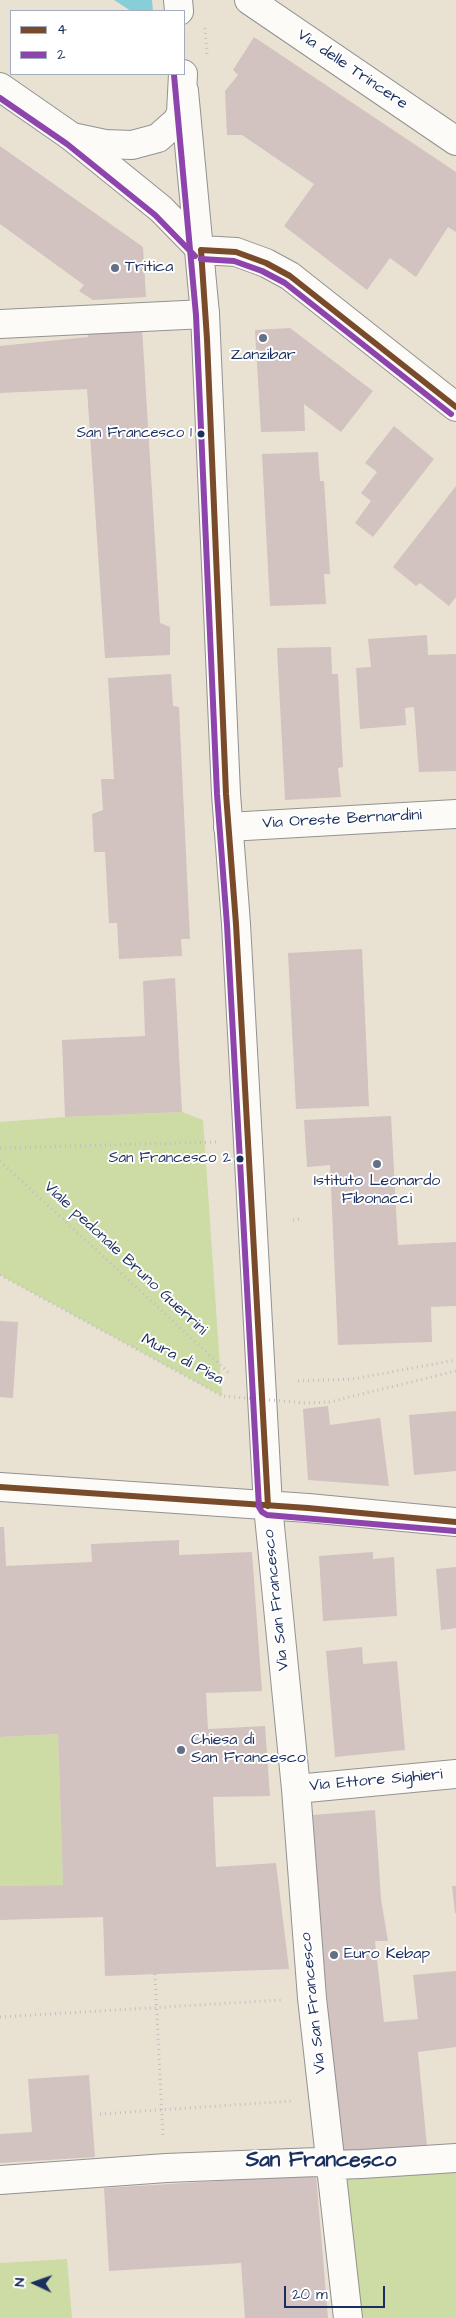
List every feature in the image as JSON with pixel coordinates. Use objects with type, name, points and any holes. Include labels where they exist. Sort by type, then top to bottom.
[{"type":"street","name":"Via delle Trincere","points":[[248,0],[456,141]]},
{"type":"street","points":[[72,138],[120,145],[152,141],[164,134],[177,121],[181,113],[184,81]]},
{"type":"street","name":"Via San Francesco","points":[[184,81],[201,250],[205,314],[228,826],[236,924],[268,1506],[296,1789],[312,1998],[348,2318]]},
{"type":"street","points":[[0,87],[72,138],[161,209],[201,250],[236,252],[266,263],[290,276],[456,407]]},
{"type":"street","points":[[0,324],[205,314]]},
{"type":"street","name":"Via Oreste Bernardini","points":[[228,826],[456,814]]},
{"type":"street","points":[[0,1487],[268,1506],[456,1522]]},
{"type":"street","name":"Via Ettore Sighieri","points":[[296,1789],[456,1774]]},
{"type":"street","points":[[0,2180],[166,2168],[317,2162],[332,2165],[456,2158]]},
{"type":"path","points":[[0,1148],[217,1142]]},
{"type":"path","name":"Viale pedonale Bruno Guerrini","points":[[0,1161],[233,1376]]},
{"type":"path","points":[[293,1220],[302,1219]]},
{"type":"path","name":"Mura di Pisa","points":[[0,1275],[222,1396],[306,1403],[329,1402],[456,1371]]},
{"type":"path","points":[[298,1382],[353,1379],[456,1360]]},
{"type":"path","points":[[155,1974],[162,2110]]},
{"type":"path","points":[[0,2017],[157,2009],[312,1998]]},
{"type":"path","points":[[100,2114],[324,2098]]},
{"type":"green space","points":[[182,1112],[203,1120],[222,1396],[0,1275],[0,1122]]},
{"type":"green space","points":[[58,1734],[63,1885],[0,1886],[0,1737]]},
{"type":"green space","points":[[456,2158],[456,2318],[348,2318],[334,2184],[362,2164]]},
{"type":"green space","points":[[67,2259],[72,2318],[0,2318],[0,2263]]},
{"type":"water","points":[[114,0],[152,0],[153,10],[129,10]]},
{"type":"building","points":[[254,37],[456,172],[456,232],[448,227],[416,277],[390,258],[367,290],[284,226],[314,184],[242,135],[227,135],[225,91],[238,75],[233,70]]},
{"type":"building","points":[[0,146],[143,247],[146,297],[93,300],[79,291],[84,285],[0,224]]},
{"type":"building","points":[[142,327],[160,623],[170,627],[170,655],[105,658],[87,389],[0,393],[0,346],[88,337],[87,330]]},
{"type":"building","points":[[290,328],[373,391],[341,432],[304,404],[305,431],[261,432],[255,330]]},
{"type":"building","points":[[394,426],[434,459],[373,537],[355,523],[371,501],[361,493],[377,472],[365,463]]},
{"type":"building","points":[[318,452],[320,481],[324,481],[330,574],[324,574],[326,604],[270,606],[262,454]]},
{"type":"building","points":[[456,486],[456,597],[449,606],[420,583],[416,586],[393,567]]},
{"type":"building","points":[[427,635],[428,655],[456,654],[456,771],[419,772],[414,707],[405,708],[406,725],[360,729],[356,668],[371,667],[368,639]]},
{"type":"building","points":[[331,647],[332,674],[338,674],[343,767],[338,768],[341,797],[285,800],[277,648]]},
{"type":"building","points":[[171,674],[173,706],[179,707],[190,939],[181,939],[182,956],[119,959],[117,923],[109,923],[105,852],[94,852],[92,814],[103,810],[101,779],[114,779],[108,678]]},
{"type":"building","points":[[362,949],[369,1106],[296,1109],[288,953]]},
{"type":"building","points":[[175,978],[182,1112],[65,1117],[62,1040],[145,1036],[143,981]]},
{"type":"building","points":[[391,1116],[398,1245],[456,1242],[456,1306],[431,1307],[432,1342],[338,1345],[330,1165],[307,1167],[304,1120]]},
{"type":"building","points":[[0,1321],[18,1322],[13,1398],[0,1397]]},
{"type":"building","points":[[328,1406],[330,1425],[380,1418],[389,1486],[308,1480],[303,1409]]},
{"type":"building","points":[[456,1411],[456,1471],[414,1475],[409,1415]]},
{"type":"building","name":"Chiesa di San Francesco","points":[[0,1527],[4,1527],[6,1566],[92,1562],[91,1544],[179,1540],[179,1555],[252,1552],[262,1691],[206,1693],[208,1729],[265,1726],[270,1796],[213,1797],[216,1867],[276,1863],[289,1969],[105,1976],[103,1917],[0,1920],[0,1886],[63,1885],[58,1734],[0,1737]]},
{"type":"building","points":[[373,1552],[373,1559],[394,1557],[397,1616],[323,1621],[319,1556]]},
{"type":"building","points":[[456,1567],[456,1628],[441,1630],[436,1569]]},
{"type":"building","points":[[362,1647],[363,1664],[397,1661],[405,1750],[335,1757],[326,1651]]},
{"type":"building","points":[[375,1810],[381,1899],[388,1941],[375,1941],[384,2022],[418,2019],[413,1975],[456,1971],[456,2047],[418,2052],[427,2147],[342,2156],[318,1902],[313,1815]]},
{"type":"building","points":[[452,1886],[456,1886],[456,1913],[455,1913]]},
{"type":"building","points":[[89,2075],[95,2157],[0,2163],[0,2134],[32,2132],[28,2079]]},
{"type":"building","points":[[316,2175],[328,2318],[245,2318],[241,2263],[109,2271],[104,2188]]},
{"type":"transit line","name":"2","points":[[174,75],[196,315],[217,794],[227,925],[259,1507],[267,1515],[455,1531]]},
{"type":"transit line","name":"2","points":[[0,98],[67,144],[155,215],[195,256]]},
{"type":"transit line","name":"4","points":[[268,1506],[236,924],[226,794],[207,339],[201,250],[236,252],[266,263],[290,276],[456,407]]},
{"type":"transit line","name":"2","points":[[201,259],[234,261],[262,271],[285,283],[451,414]]},
{"type":"transit line","name":"4","points":[[0,1487],[308,1508],[456,1522]]},
{"type":"place","name":"Tritica","points":[[115,268]]},
{"type":"place","name":"Zanzibar","points":[[263,338]]},
{"type":"place","name":"San Francesco 1","points":[[201,434]]},
{"type":"place","name":"San Francesco 2","points":[[240,1159]]},
{"type":"place","name":"Istituto Leonardo Fibonacci","points":[[377,1164]]},
{"type":"place","name":"Chiesa di San Francesco","points":[[181,1750]]},
{"type":"place","name":"Euro Kebap","points":[[334,1955]]},
{"type":"district","name":"San Francesco","points":[[321,2162]]}]
